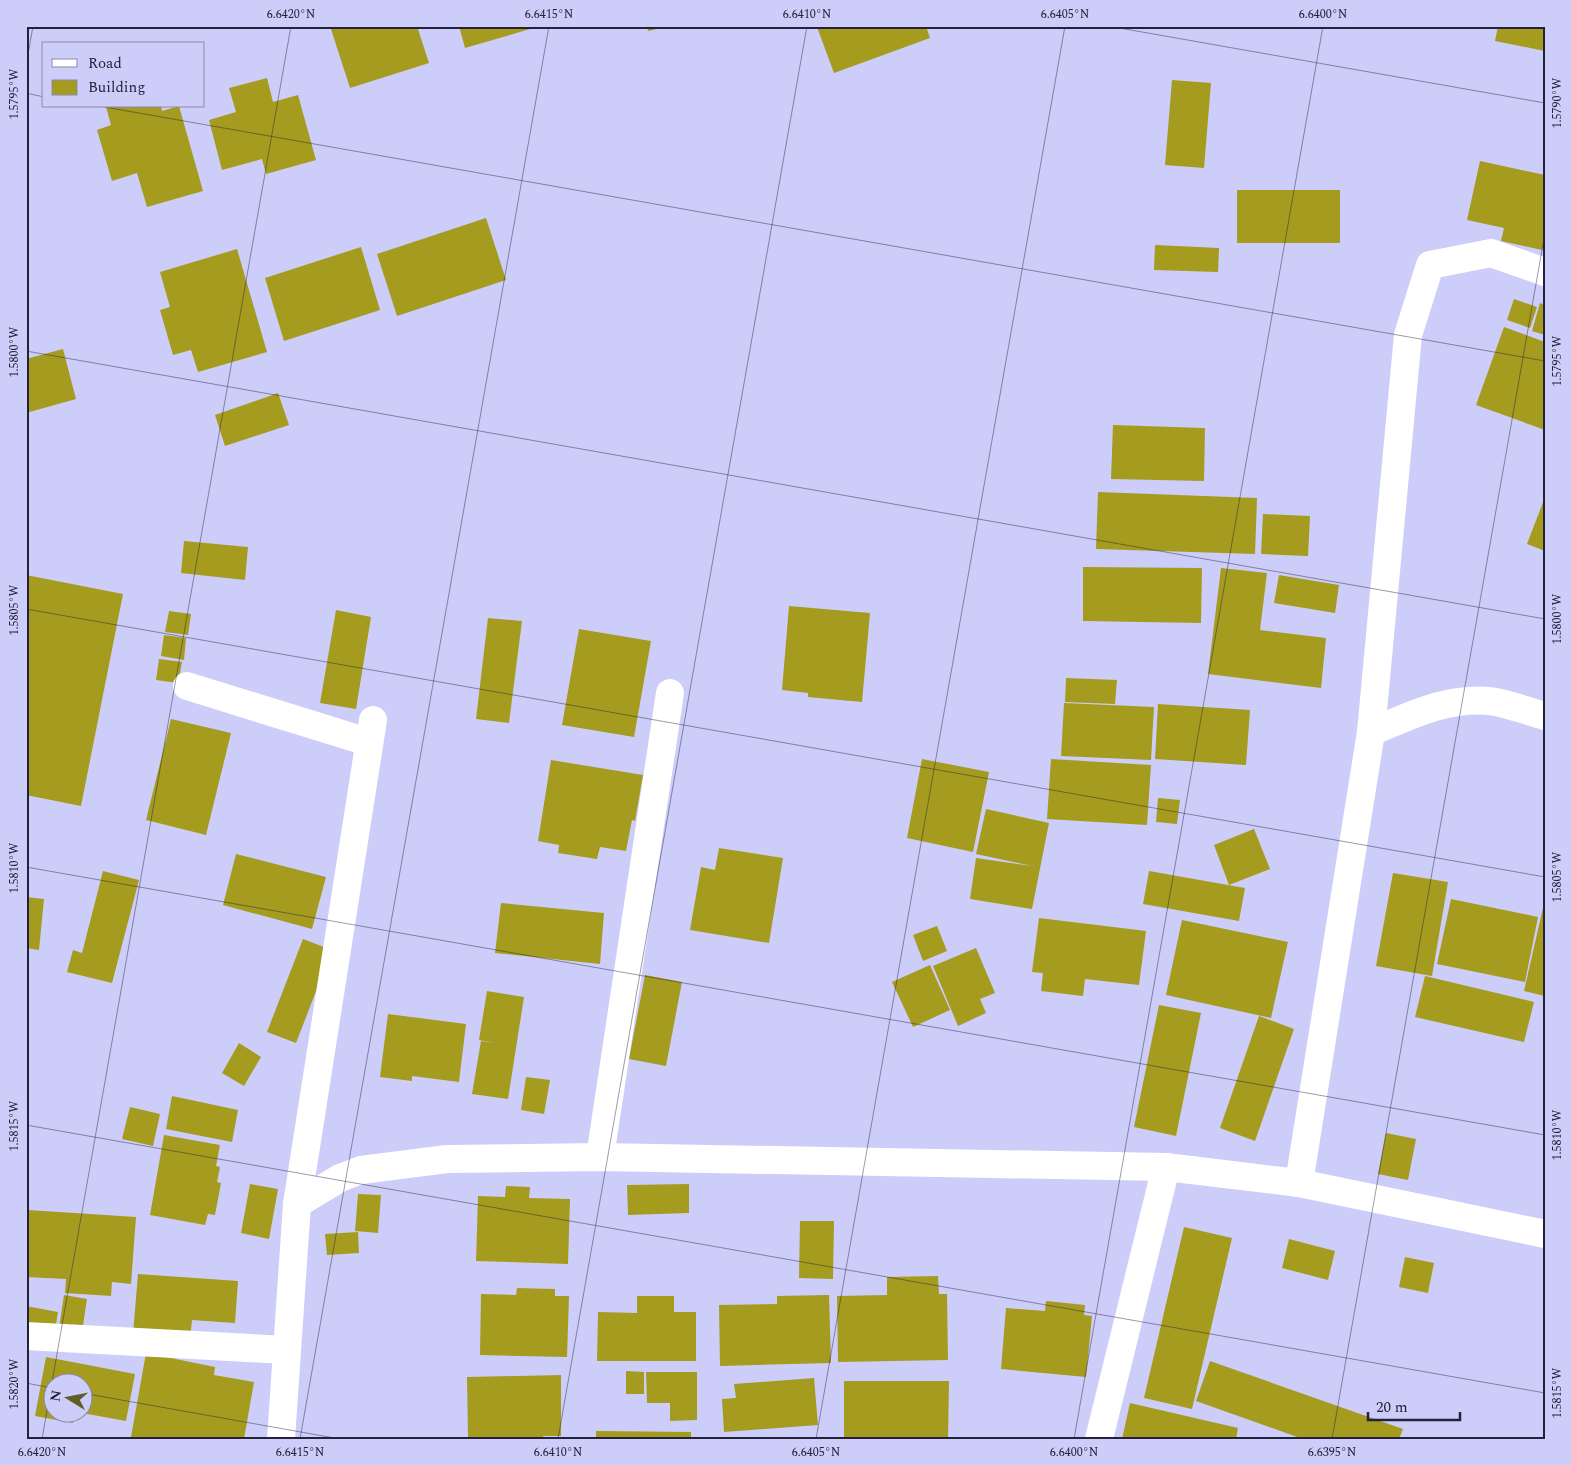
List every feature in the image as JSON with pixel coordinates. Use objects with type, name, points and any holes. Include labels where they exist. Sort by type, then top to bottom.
[{"type":"street","points":[[1299,1183],[1371,732],[1408,335],[1430,265],[1491,253],[1545,272]]},
{"type":"street","points":[[187,686],[370,731],[297,1204],[281,1439]]},
{"type":"street","points":[[600,1157],[670,693]]},
{"type":"street","points":[[1371,732],[1429,708],[1453,702],[1490,701],[1545,716]]},
{"type":"street","points":[[297,1204],[340,1178],[362,1170],[447,1159],[600,1157],[1166,1167],[1299,1183],[1545,1234]]},
{"type":"street","points":[[1099,1439],[1166,1167]]},
{"type":"street","points":[[26,1336],[286,1350]]},
{"type":"building","points":[[330,26],[417,26],[429,63],[350,88]]},
{"type":"building","points":[[459,26],[537,26],[537,27],[465,48]]},
{"type":"building","points":[[647,26],[666,26],[666,27],[648,31]]},
{"type":"building","points":[[926,26],[930,38],[834,73],[817,27]]},
{"type":"building","points":[[1498,26],[1545,26],[1545,51],[1495,41]]},
{"type":"building","points":[[267,78],[273,102],[298,95],[316,160],[266,174],[262,159],[222,170],[209,120],[236,112],[229,88]]},
{"type":"building","points":[[1172,80],[1211,83],[1204,168],[1165,165]]},
{"type":"building","points":[[106,108],[161,108],[162,111],[180,108],[203,191],[147,207],[137,173],[112,181],[97,130],[111,125]]},
{"type":"building","points":[[1480,161],[1545,175],[1545,239],[1542,250],[1501,241],[1504,228],[1467,220]]},
{"type":"building","points":[[1237,190],[1340,190],[1340,243],[1237,243]]},
{"type":"building","points":[[486,218],[506,280],[397,316],[377,254]]},
{"type":"building","points":[[1155,245],[1219,248],[1218,272],[1154,270]]},
{"type":"building","points":[[361,247],[380,310],[284,341],[265,278]]},
{"type":"building","points":[[237,249],[267,352],[198,372],[191,350],[173,355],[160,310],[170,307],[160,272]]},
{"type":"building","points":[[1514,299],[1537,307],[1530,328],[1507,320]]},
{"type":"building","points":[[1540,303],[1545,305],[1545,335],[1532,331]]},
{"type":"building","points":[[1504,327],[1545,342],[1545,430],[1476,405]]},
{"type":"building","points":[[63,349],[76,399],[26,413],[26,359]]},
{"type":"building","points":[[278,393],[289,425],[225,446],[215,415]]},
{"type":"building","points":[[1113,425],[1205,428],[1204,481],[1111,479]]},
{"type":"building","points":[[1098,492],[1257,498],[1255,554],[1096,549]]},
{"type":"building","points":[[1545,497],[1545,551],[1527,544]]},
{"type":"building","points":[[1263,514],[1310,516],[1308,556],[1261,554]]},
{"type":"building","points":[[184,541],[248,547],[245,580],[181,573]]},
{"type":"building","points":[[1083,567],[1202,568],[1201,623],[1083,621]]},
{"type":"building","points":[[1221,568],[1267,573],[1260,630],[1326,638],[1321,688],[1208,674]]},
{"type":"building","points":[[26,575],[123,594],[81,806],[26,795]]},
{"type":"building","points":[[1279,575],[1339,585],[1335,613],[1274,603]]},
{"type":"building","points":[[789,606],[870,613],[862,702],[808,697],[808,693],[782,690]]},
{"type":"building","points":[[336,610],[371,617],[356,709],[320,703]]},
{"type":"building","points":[[169,611],[191,614],[188,635],[165,632]]},
{"type":"building","points":[[488,618],[522,621],[509,723],[476,719]]},
{"type":"building","points":[[579,629],[651,641],[634,737],[562,725]]},
{"type":"building","points":[[164,635],[186,638],[184,660],[161,656]]},
{"type":"building","points":[[159,659],[182,662],[178,683],[156,680]]},
{"type":"building","points":[[1066,678],[1117,680],[1115,704],[1065,702]]},
{"type":"building","points":[[1064,703],[1154,707],[1151,760],[1061,756]]},
{"type":"building","points":[[1158,704],[1250,710],[1246,765],[1155,759]]},
{"type":"building","points":[[171,719],[231,733],[206,835],[146,820]]},
{"type":"building","points":[[922,759],[989,772],[973,852],[907,838]]},
{"type":"building","points":[[1051,759],[1151,765],[1147,825],[1047,819]]},
{"type":"building","points":[[551,760],[643,775],[635,821],[632,820],[626,851],[600,847],[597,859],[558,853],[559,845],[538,841]]},
{"type":"building","points":[[1158,798],[1180,800],[1177,824],[1156,822]]},
{"type":"building","points":[[986,809],[1049,823],[1032,909],[970,899],[976,858],[1032,866],[976,854]]},
{"type":"building","points":[[1254,829],[1270,869],[1229,885],[1214,845]]},
{"type":"building","points":[[719,848],[783,858],[769,943],[690,930],[701,867],[715,870]]},
{"type":"building","points":[[236,854],[326,877],[312,929],[223,905]]},
{"type":"building","points":[[103,871],[139,880],[112,983],[67,972],[73,950],[82,953]]},
{"type":"building","points":[[1149,871],[1245,888],[1239,921],[1143,904]]},
{"type":"building","points":[[1393,873],[1448,882],[1432,976],[1376,966]]},
{"type":"building","points":[[26,897],[44,899],[39,950],[26,948]]},
{"type":"building","points":[[1451,899],[1538,917],[1525,982],[1437,964]]},
{"type":"building","points":[[1545,899],[1545,996],[1524,991]]},
{"type":"building","points":[[501,903],[604,913],[600,964],[495,953]]},
{"type":"building","points":[[1039,918],[1146,931],[1139,985],[1085,979],[1083,996],[1041,991],[1043,973],[1032,972]]},
{"type":"building","points":[[1182,920],[1288,942],[1271,1018],[1166,995]]},
{"type":"building","points":[[937,926],[947,951],[923,961],[913,935]]},
{"type":"building","points":[[303,939],[332,950],[296,1043],[267,1032]]},
{"type":"building","points":[[976,948],[995,993],[980,999],[986,1013],[958,1026],[933,966]]},
{"type":"building","points":[[930,965],[950,1010],[913,1027],[892,982]]},
{"type":"building","points":[[645,975],[682,982],[666,1066],[629,1059]]},
{"type":"building","points":[[1425,976],[1534,1002],[1524,1042],[1415,1017]]},
{"type":"building","points":[[487,991],[524,997],[508,1099],[472,1094],[481,1041],[495,1043],[479,1040]]},
{"type":"building","points":[[1159,1005],[1201,1013],[1176,1136],[1134,1127]]},
{"type":"building","points":[[388,1014],[466,1024],[459,1082],[412,1076],[412,1081],[380,1077]]},
{"type":"building","points":[[1259,1016],[1294,1029],[1255,1141],[1220,1128]]},
{"type":"building","points":[[239,1043],[261,1057],[244,1086],[222,1073]]},
{"type":"building","points":[[526,1077],[550,1080],[544,1114],[521,1110]]},
{"type":"building","points":[[172,1096],[238,1110],[232,1142],[166,1129]]},
{"type":"building","points":[[130,1107],[160,1114],[153,1146],[122,1139]]},
{"type":"building","points":[[1386,1133],[1416,1139],[1408,1180],[1378,1174]]},
{"type":"building","points":[[164,1135],[220,1145],[216,1166],[220,1167],[217,1182],[221,1183],[215,1215],[208,1214],[205,1225],[150,1215]]},
{"type":"building","points":[[250,1184],[278,1189],[269,1239],[241,1233]]},
{"type":"building","points":[[689,1184],[689,1213],[628,1215],[627,1185]]},
{"type":"building","points":[[506,1186],[530,1187],[529,1198],[570,1199],[568,1264],[476,1261],[478,1196],[505,1197]]},
{"type":"building","points":[[358,1194],[381,1195],[378,1233],[355,1231]]},
{"type":"building","points":[[28,1210],[136,1217],[131,1284],[112,1282],[111,1296],[65,1293],[66,1279],[26,1277]]},
{"type":"building","points":[[800,1221],[834,1221],[833,1279],[799,1278]]},
{"type":"building","points":[[1184,1227],[1232,1238],[1192,1409],[1144,1398]]},
{"type":"building","points":[[358,1232],[359,1253],[327,1255],[325,1234]]},
{"type":"building","points":[[1289,1239],[1335,1251],[1328,1280],[1282,1268]]},
{"type":"building","points":[[1405,1257],[1434,1263],[1428,1293],[1399,1287]]},
{"type":"building","points":[[138,1274],[238,1281],[235,1323],[192,1320],[190,1339],[133,1334]]},
{"type":"building","points":[[938,1276],[939,1294],[947,1294],[948,1360],[838,1362],[837,1296],[887,1295],[887,1277]]},
{"type":"building","points":[[517,1288],[555,1289],[555,1296],[569,1296],[567,1357],[480,1355],[481,1294],[516,1295]]},
{"type":"building","points":[[64,1295],[87,1299],[82,1332],[59,1328]]},
{"type":"building","points":[[829,1295],[831,1363],[720,1366],[719,1305],[777,1304],[777,1296]]},
{"type":"building","points":[[637,1296],[674,1296],[674,1312],[696,1312],[696,1361],[597,1361],[598,1312],[637,1313]]},
{"type":"building","points":[[1046,1301],[1085,1305],[1084,1315],[1092,1316],[1086,1377],[1001,1369],[1006,1308],[1045,1311]]},
{"type":"building","points":[[26,1306],[58,1312],[55,1331],[26,1326]]},
{"type":"building","points":[[146,1353],[215,1367],[214,1375],[254,1382],[244,1439],[131,1437]]},
{"type":"building","points":[[46,1357],[135,1374],[126,1421],[92,1415],[92,1372],[43,1372]]},
{"type":"building","points":[[1210,1361],[1403,1429],[1399,1439],[1303,1439],[1196,1401]]},
{"type":"building","points":[[626,1371],[644,1372],[644,1394],[626,1394]]},
{"type":"building","points":[[646,1372],[697,1372],[697,1420],[670,1421],[670,1403],[647,1403]]},
{"type":"building","points":[[561,1375],[561,1436],[543,1436],[543,1439],[468,1437],[467,1377]]},
{"type":"building","points":[[42,1378],[42,1417],[35,1416]]},
{"type":"building","points":[[814,1378],[818,1425],[724,1432],[722,1399],[736,1398],[734,1384]]},
{"type":"building","points":[[844,1381],[949,1381],[948,1439],[844,1439]]},
{"type":"building","points":[[1130,1403],[1238,1428],[1236,1439],[1122,1439]]},
{"type":"building","points":[[596,1431],[691,1432],[691,1439],[596,1439]]}]
